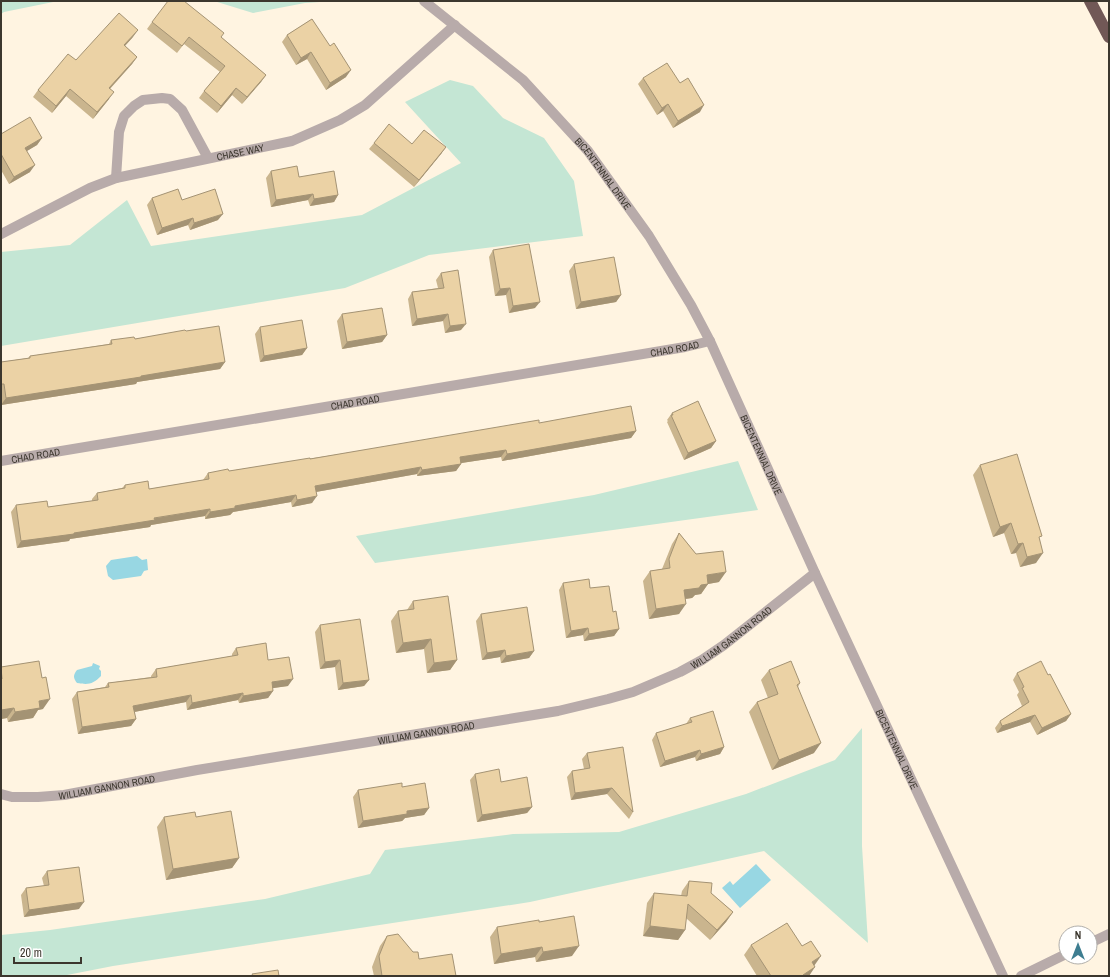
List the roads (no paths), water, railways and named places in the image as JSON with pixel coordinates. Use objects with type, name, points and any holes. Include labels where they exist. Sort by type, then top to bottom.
[{"type":"highway","points":[[1090,1],[1109,36]]},
{"type":"street","name":"BICENTENNIAL DRIVE","points":[[424,1],[523,80],[588,151],[649,236],[691,305],[710,341],[1003,976]]},
{"type":"street","name":"CHASE WAY","points":[[1,234],[90,188],[116,178],[292,140],[340,120],[365,105],[455,25]]},
{"type":"street","points":[[116,178],[119,132],[124,116],[134,106],[143,100],[162,98],[170,99],[182,110],[208,158]]},
{"type":"street","name":"CHAD ROAD","points":[[1,461],[662,351],[710,341]]},
{"type":"street","name":"WILLIAM GANNON ROAD","points":[[1,794],[12,797],[38,798],[64,795],[197,770],[558,710],[608,699],[633,692],[680,672],[702,660],[724,646],[816,573]]},
{"type":"street","points":[[1098,939],[1109,934]]},
{"type":"street","points":[[1022,976],[1058,958]]},
{"type":"water","points":[[137,556],[142,560],[147,559],[148,570],[144,571],[141,576],[113,580],[108,576],[106,566],[111,560]]},
{"type":"water","points":[[93,663],[100,666],[99,669],[101,671],[101,676],[96,681],[90,683],[77,683],[74,676],[77,670],[92,666]]},
{"type":"water","points":[[756,864],[771,880],[740,908],[722,888],[730,881],[733,885]]}]
